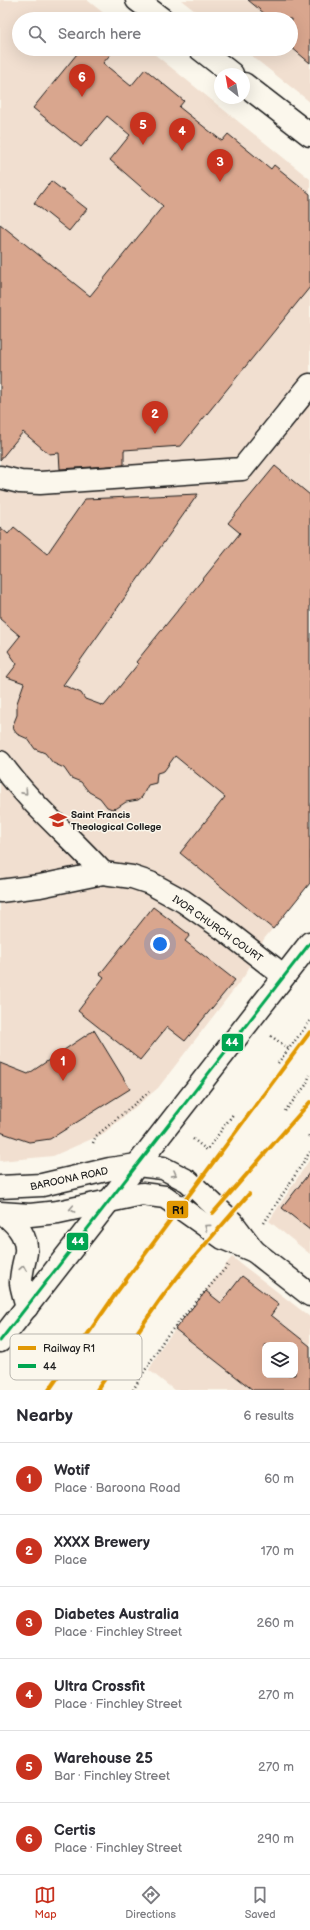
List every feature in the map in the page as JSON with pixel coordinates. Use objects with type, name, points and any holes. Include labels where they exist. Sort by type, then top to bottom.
[{"type":"street","points":[[137,0],[153,12]]},
{"type":"street","points":[[209,56],[224,68]]},
{"type":"street","points":[[250,89],[310,135]]},
{"type":"street","points":[[0,477],[20,482],[40,483],[242,469],[310,385]]},
{"type":"street","points":[[0,762],[45,815],[85,853],[103,873]]},
{"type":"street","name":"IVOR CHURCH COURT","points":[[0,891],[40,886],[103,873],[150,883],[183,901],[284,976]]},
{"type":"street","points":[[0,1342],[310,943]]},
{"type":"street","name":"BAROONA ROAD","points":[[0,1187],[42,1185],[110,1169],[137,1165],[163,1168],[188,1181],[232,1222],[254,1251]]},
{"type":"street","points":[[2,1213],[30,1215],[58,1212],[142,1194],[165,1198],[222,1238],[254,1251],[310,1295]]},
{"type":"street","points":[[2,1213],[17,1224],[26,1244],[26,1257],[22,1267],[21,1283],[27,1307]]},
{"type":"path","points":[[278,1063],[310,1021]]},
{"type":"path","points":[[271,1036],[289,1049]]},
{"type":"path","points":[[306,1085],[310,1075]]},
{"type":"path","points":[[285,1111],[310,1082]]},
{"type":"path","points":[[93,1142],[96,1136],[149,1092]]},
{"type":"path","points":[[193,1139],[207,1150],[234,1113]]},
{"type":"path","points":[[264,1223],[310,1152]]},
{"type":"path","points":[[142,1375],[165,1338],[230,1263]]},
{"type":"path","points":[[133,1390],[139,1380]]},
{"type":"shaded area","points":[[0,0],[87,0],[102,12],[12,12],[12,56],[157,56],[214,102],[214,104],[217,104],[310,179],[310,883],[264,939],[245,975],[158,1088],[103,1134],[53,1156],[0,1161]]},
{"type":"shaded area","points":[[181,0],[310,0],[310,102],[252,56],[298,56],[298,12],[196,12]]},
{"type":"shaded area","points":[[310,1159],[310,1254],[269,1221]]},
{"type":"shaded area","points":[[232,1257],[310,1317],[310,1390],[174,1390],[149,1370],[162,1346]]},
{"type":"building","points":[[248,0],[310,0],[310,63],[298,53],[298,12],[263,12]]},
{"type":"building","points":[[75,56],[109,56],[103,63],[131,86],[145,69],[184,101],[179,107],[222,141],[228,134],[271,169],[274,165],[310,194],[310,287],[181,446],[124,450],[124,465],[60,469],[59,453],[49,454],[23,432],[0,460],[0,224],[90,296],[163,206],[110,160],[130,135],[107,116],[81,147],[33,108]]},
{"type":"building","points":[[51,181],[87,209],[69,231],[34,203]]},
{"type":"building","points":[[275,466],[310,495],[310,883],[273,929],[180,853],[225,797],[175,756],[164,771],[157,773],[156,783],[148,785],[142,797],[138,800],[126,802],[117,808],[112,809],[107,807],[100,798],[89,792],[81,782],[71,778],[64,768],[53,763],[45,753],[35,749],[28,739],[17,734],[14,730],[13,725],[17,715],[17,703],[24,683],[7,677],[17,664],[8,651],[20,636],[0,619],[0,527],[8,534],[14,527],[47,554],[85,499],[198,494],[63,685],[81,693],[85,699],[104,706],[138,664],[136,662],[240,533],[228,523]]},
{"type":"building","points":[[153,907],[190,935],[185,941],[235,980],[185,1041],[167,1027],[140,1060],[78,1011],[104,977],[100,974]]},
{"type":"building","points":[[94,1030],[130,1089],[50,1139],[29,1142],[0,1132],[0,1063],[28,1074]]},
{"type":"building","points":[[310,1172],[310,1230],[282,1208]]},
{"type":"building","points":[[242,1276],[279,1304],[271,1315],[310,1346],[310,1390],[253,1390],[175,1329],[206,1291],[221,1303]]},
{"type":"rail line","name":"R1","points":[[88,1334],[117,1292],[310,1032]]},
{"type":"rail line","name":"R1","points":[[213,1213],[310,1102]]},
{"type":"rail line","name":"R1","points":[[136,1334],[183,1270],[249,1194]]},
{"type":"rail line","name":"R1","points":[[49,1390],[56,1380]]},
{"type":"rail line","name":"R1","points":[[97,1390],[104,1380]]},
{"type":"transit line","name":"44","points":[[0,1341],[310,943]]},
{"type":"place","name":"Certis","points":[[82,97]]},
{"type":"place","name":"Warehouse 25","points":[[143,145]]},
{"type":"place","name":"Ultra Crossfit","points":[[182,151]]},
{"type":"place","name":"Diabetes Australia","points":[[220,182]]},
{"type":"place","name":"XXXX Brewery","points":[[155,434]]},
{"type":"place","name":"Saint Francis Theological College","points":[[58,820]]},
{"type":"place","name":"Wotif","points":[[63,1081]]}]
